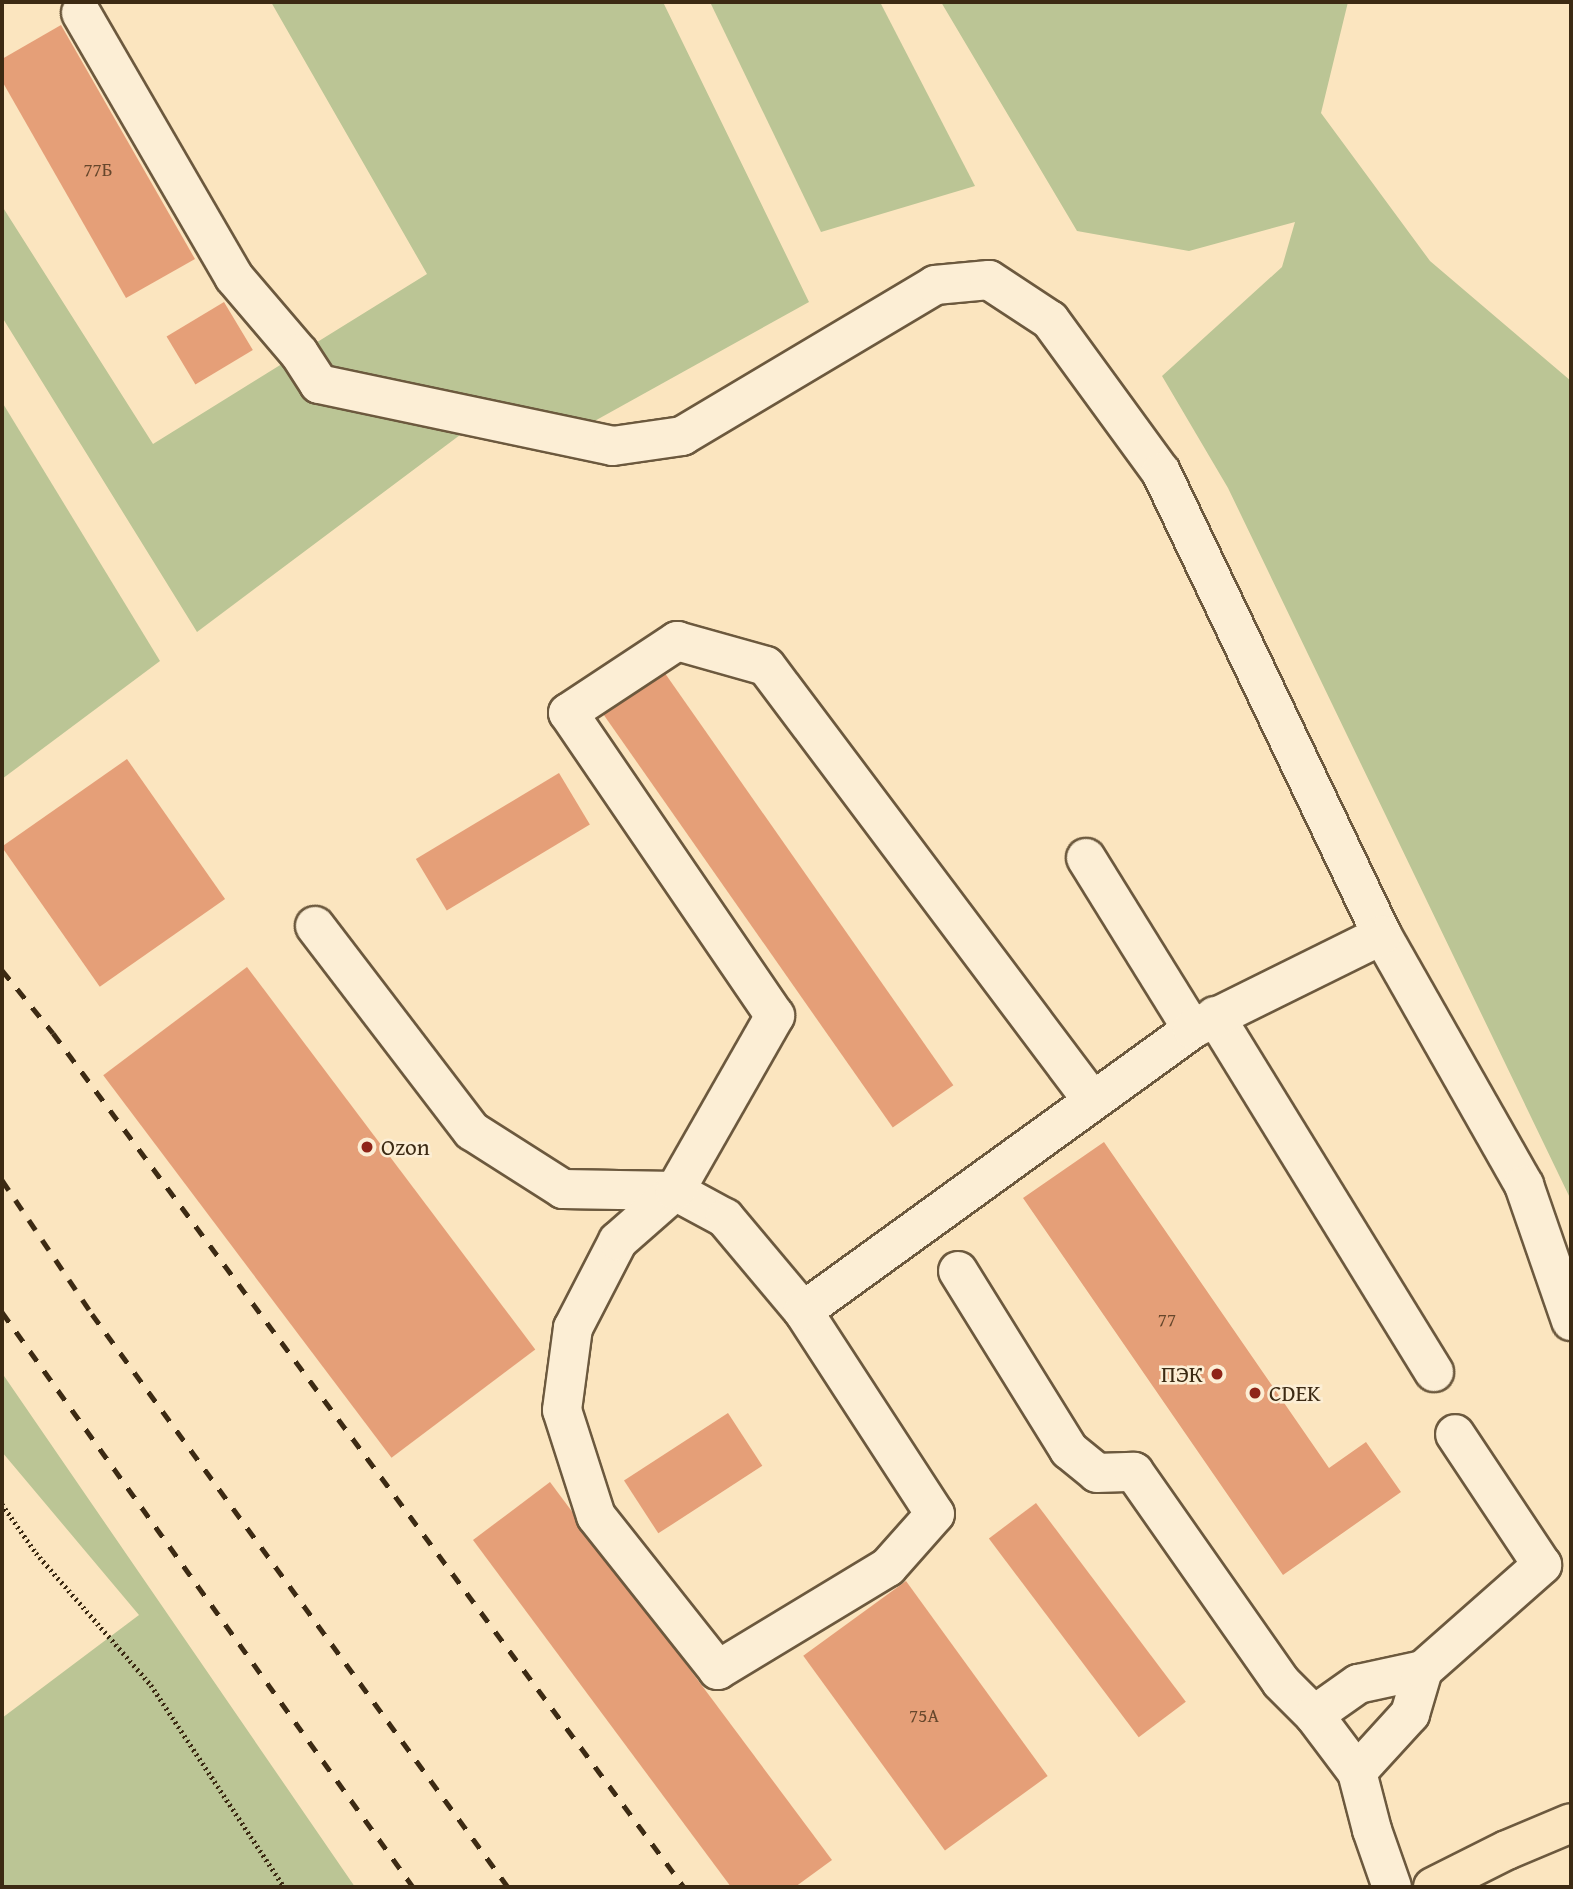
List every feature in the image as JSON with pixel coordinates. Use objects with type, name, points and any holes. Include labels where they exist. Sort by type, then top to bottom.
[{"type":"main road","points":[[1433,1887],[1507,1850],[1571,1823]]},
{"type":"street","points":[[81,13],[234,277],[299,354],[319,384],[613,446],[682,436],[935,285],[989,280],[1050,320],[1161,472],[1382,935],[1524,1185],[1571,1321]]},
{"type":"street","points":[[315,926],[472,1131],[563,1189],[675,1191],[725,1218],[803,1311],[935,1514],[888,1567],[718,1670],[596,1516],[562,1410],[573,1328],[618,1241],[675,1191],[775,1016],[568,713],[677,641],[766,666],[1093,1100]]},
{"type":"street","points":[[1086,858],[1203,1022],[1434,1372]]},
{"type":"street","points":[[803,1311],[1203,1022],[1382,935]]},
{"type":"street","points":[[958,1271],[1069,1450],[1097,1473],[1134,1472],[1281,1682],[1314,1715],[1357,1772],[1371,1830],[1392,1887]]},
{"type":"street","points":[[1314,1715],[1358,1684],[1423,1670],[1542,1565],[1455,1434]]},
{"type":"street","points":[[1357,1772],[1410,1714],[1423,1670]]},
{"type":"path","points":[[2,1504],[36,1553],[151,1685],[284,1887]]},
{"type":"green space","points":[[271,2],[663,2],[809,302],[591,423],[464,432],[197,632],[2,317],[2,206],[153,444],[427,274]]},
{"type":"green space","points":[[710,2],[880,2],[975,186],[821,232]]},
{"type":"green space","points":[[941,2],[1348,2],[1321,113],[1430,261],[1571,381],[1571,1200],[1228,488],[1162,376],[1282,267],[1295,222],[1189,251],[1077,231]]},
{"type":"green space","points":[[2,402],[160,661],[2,779]]},
{"type":"green space","points":[[2,1373],[355,1887],[2,1887],[2,1718],[139,1615],[2,1452]]},
{"type":"building","points":[[61,25],[195,259],[126,298],[2,81],[2,59]]},
{"type":"building","points":[[224,302],[253,350],[195,385],[167,337]]},
{"type":"building","points":[[662,669],[953,1085],[893,1128],[601,711]]},
{"type":"building","points":[[127,759],[225,899],[100,987],[2,847]]},
{"type":"building","points":[[559,773],[590,824],[447,910],[416,859]]},
{"type":"building","points":[[247,967],[535,1350],[392,1458],[103,1075]]},
{"type":"building","points":[[1104,1142],[1329,1468],[1366,1442],[1401,1492],[1283,1575],[1023,1198]]},
{"type":"building","points":[[728,1413],[762,1466],[658,1533],[624,1481]]},
{"type":"building","points":[[550,1482],[832,1860],[795,1887],[731,1887],[473,1540]]},
{"type":"building","points":[[1036,1503],[1186,1702],[1139,1737],[989,1539]]},
{"type":"building","points":[[906,1581],[1048,1776],[945,1851],[803,1656]]},
{"type":"railway","points":[[2,970],[53,1033],[684,1887]]},
{"type":"railway","points":[[2,1180],[92,1314],[508,1887]]},
{"type":"railway","points":[[2,1312],[413,1887]]},
{"type":"place","name":"Ozon","points":[[367,1147]]},
{"type":"place","name":"ПЭК","points":[[1217,1374]]},
{"type":"place","name":"CDEK","points":[[1255,1393]]}]
